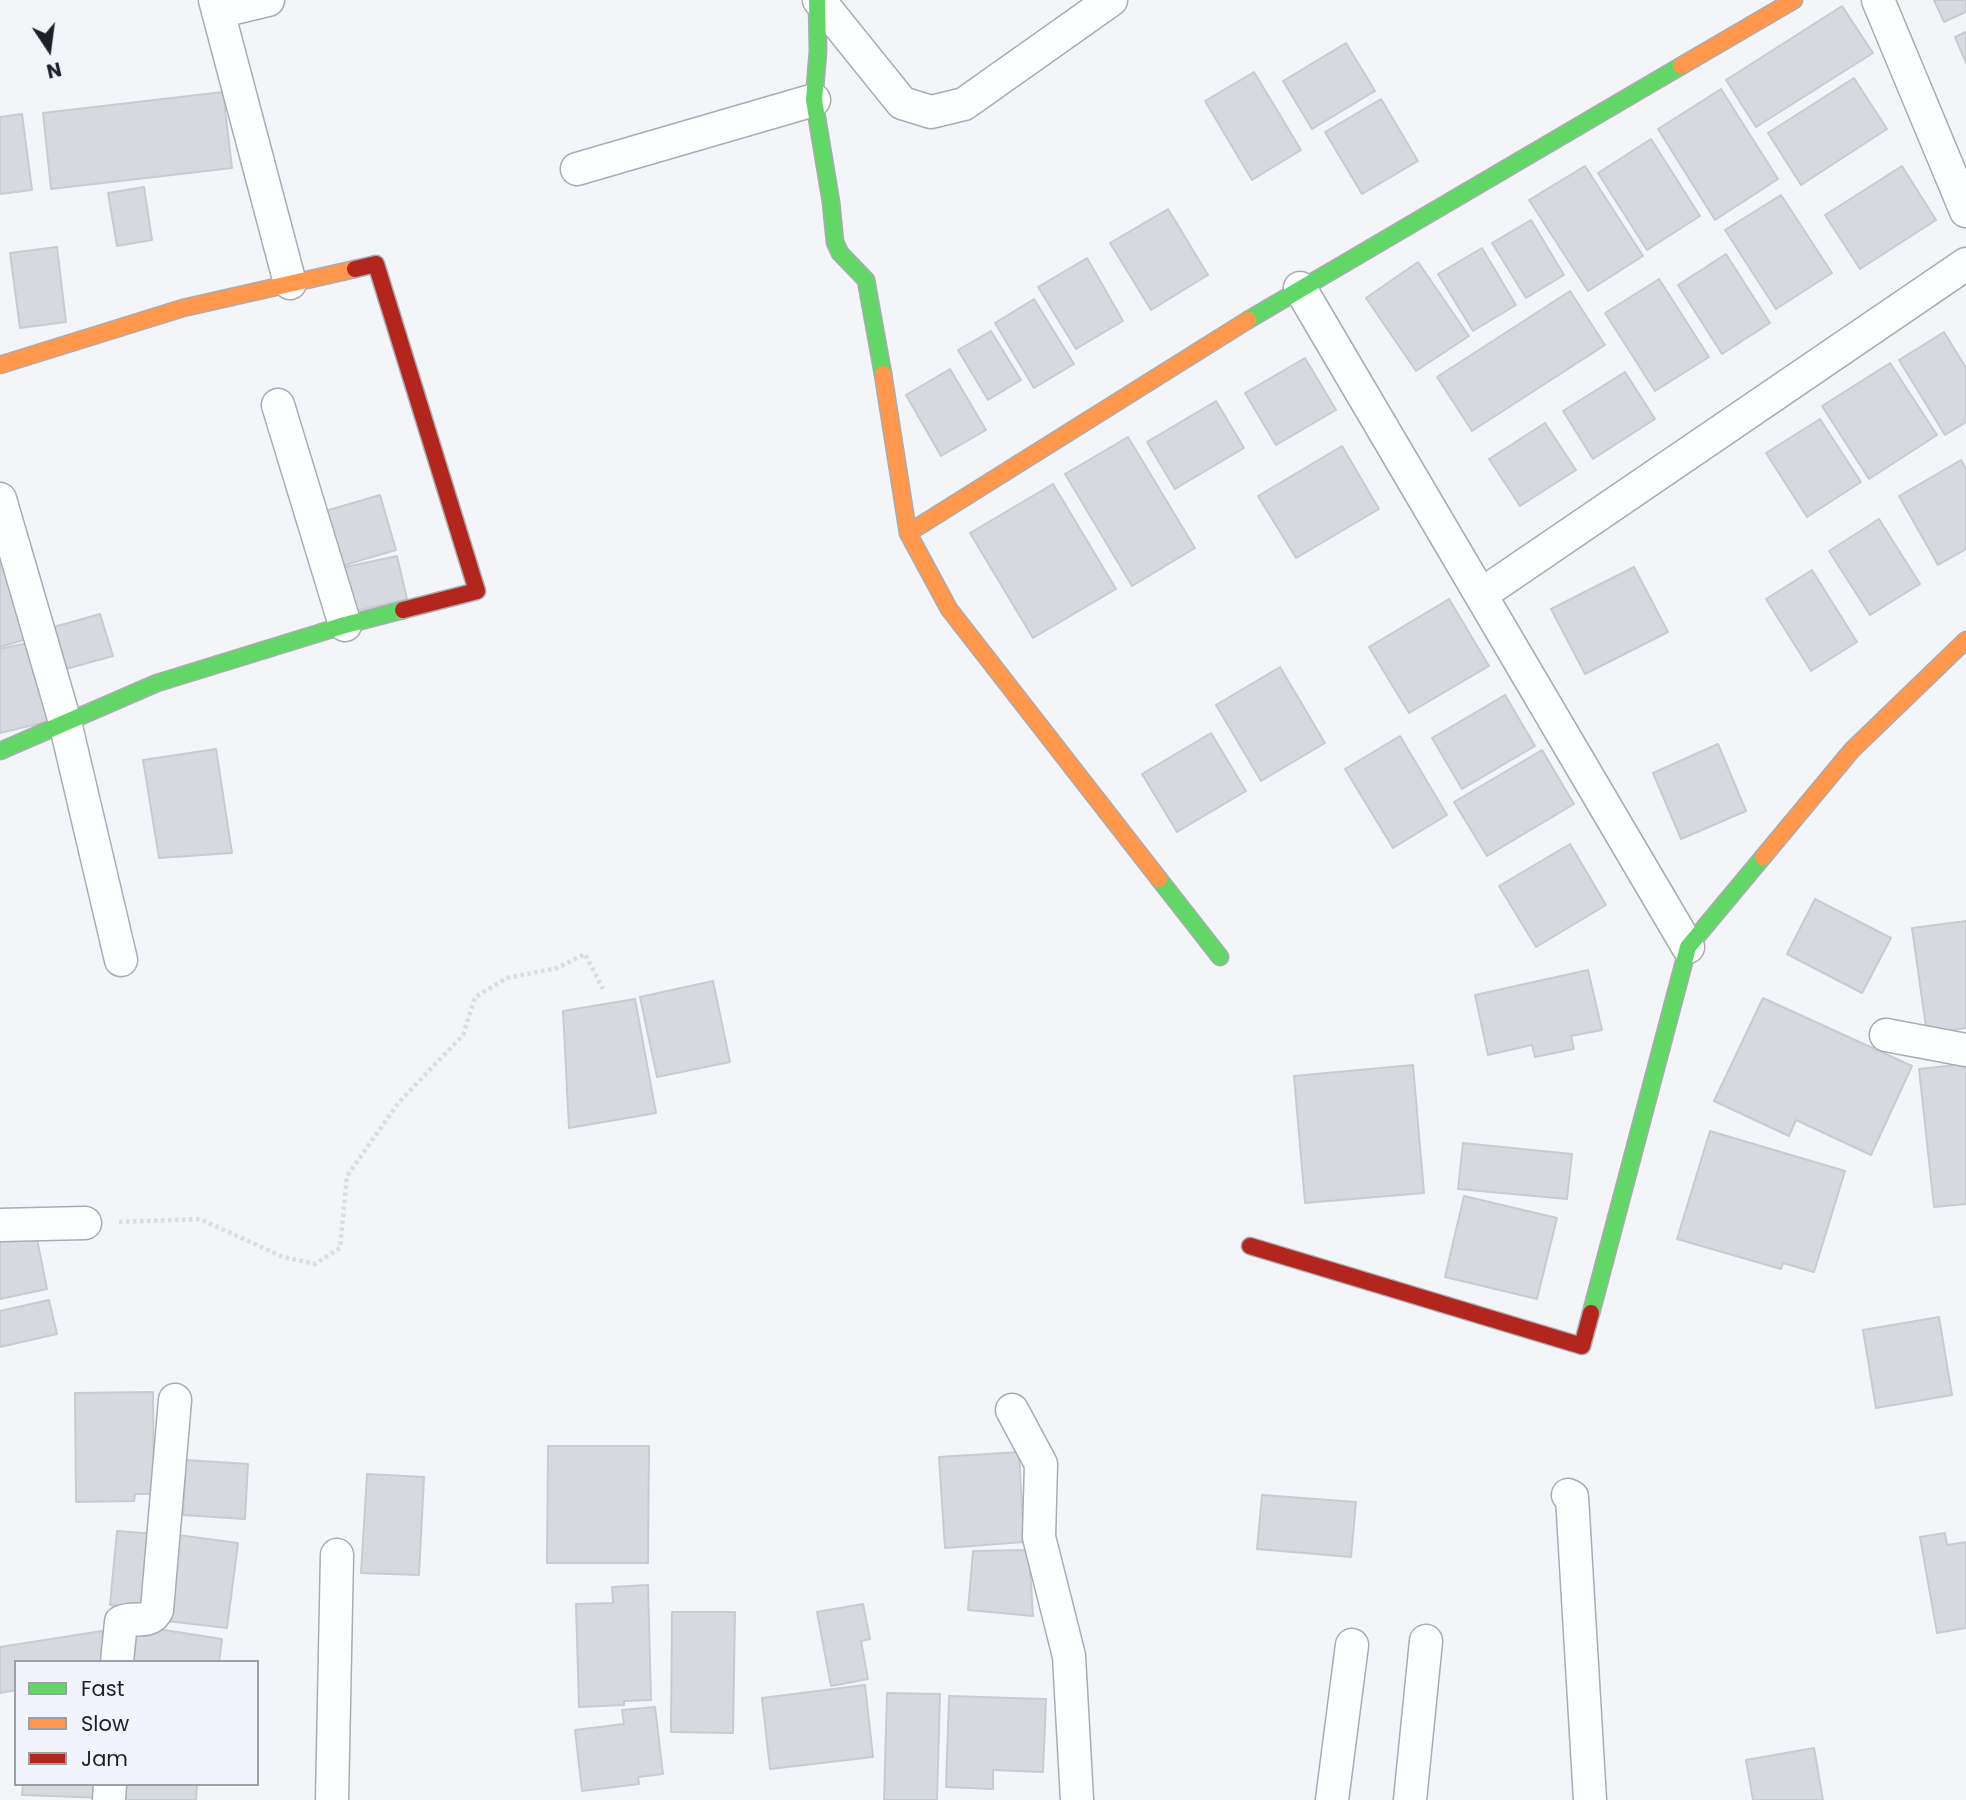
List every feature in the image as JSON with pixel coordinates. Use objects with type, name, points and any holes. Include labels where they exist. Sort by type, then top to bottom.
[{"type":"street","points":[[268,0],[217,6],[290,283]]},
{"type":"street","points":[[818,0],[902,103],[931,112],[964,104],[1106,2]]},
{"type":"street","points":[[818,0],[814,100],[835,242],[840,253],[866,280],[908,533],[949,609],[1220,957]]},
{"type":"street","points":[[908,533],[1300,288],[1794,0]]},
{"type":"street","points":[[1878,0],[1966,211]]},
{"type":"street","points":[[577,169],[814,100]]},
{"type":"street","points":[[0,365],[183,308],[376,264],[477,592],[345,625],[157,682],[0,751]]},
{"type":"street","points":[[1482,594],[1966,264]]},
{"type":"street","points":[[1300,288],[1688,947]]},
{"type":"street","points":[[278,404],[345,625]]},
{"type":"street","points":[[0,499],[65,722],[121,960]]},
{"type":"street","points":[[1250,1246],[1582,1346],[1688,947],[1852,750],[1966,640]]},
{"type":"street","points":[[1886,1035],[1966,1050]]},
{"type":"street","points":[[0,1224],[85,1223]]},
{"type":"street","points":[[117,1660],[121,1622],[148,1619],[154,1616],[158,1609],[175,1400]]},
{"type":"street","points":[[1012,1410],[1041,1464],[1040,1537],[1069,1656],[1077,1800]]},
{"type":"street","points":[[1569,1495],[1572,1497],[1590,1800]]},
{"type":"street","points":[[332,1800],[337,1555]]},
{"type":"street","points":[[1409,1800],[1426,1642]]},
{"type":"street","points":[[1332,1800],[1352,1645]]},
{"type":"path","points":[[85,1223],[200,1219],[283,1257],[315,1264],[340,1248],[347,1176],[399,1102],[463,1035],[475,997],[507,978],[557,968],[585,954],[603,989]]},
{"type":"building","points":[[1934,0],[1966,0],[1966,12],[1944,22]]},
{"type":"building","points":[[1842,6],[1873,53],[1756,127],[1726,80]]},
{"type":"building","points":[[1966,32],[1966,63],[1955,37]]},
{"type":"building","points":[[1346,43],[1375,91],[1312,129],[1283,81]]},
{"type":"building","points":[[1254,72],[1301,150],[1252,180],[1205,101]]},
{"type":"building","points":[[1854,78],[1887,129],[1801,185],[1768,133]]},
{"type":"building","points":[[1721,89],[1778,179],[1715,220],[1658,129]]},
{"type":"building","points":[[223,92],[232,168],[51,189],[43,113]]},
{"type":"building","points":[[1381,99],[1418,161],[1362,194],[1325,132]]},
{"type":"building","points":[[22,114],[32,190],[0,194],[0,117]]},
{"type":"building","points":[[1651,139],[1700,216],[1647,250],[1598,173]]},
{"type":"building","points":[[1585,166],[1643,256],[1588,291],[1529,200]]},
{"type":"building","points":[[1902,166],[1936,220],[1860,269],[1825,215]]},
{"type":"building","points":[[144,187],[152,240],[117,246],[108,193]]},
{"type":"building","points":[[1781,195],[1832,273],[1776,309],[1725,230]]},
{"type":"building","points":[[1168,209],[1208,275],[1151,310],[1110,243]]},
{"type":"building","points":[[1531,220],[1564,275],[1526,298],[1492,243]]},
{"type":"building","points":[[57,247],[66,322],[20,328],[10,253]]},
{"type":"building","points":[[1482,248],[1516,305],[1473,331],[1438,274]]},
{"type":"building","points":[[1726,254],[1770,323],[1722,354],[1678,285]]},
{"type":"building","points":[[1087,258],[1123,321],[1076,349],[1038,287]]},
{"type":"building","points":[[1418,262],[1469,336],[1416,371],[1366,298]]},
{"type":"building","points":[[1659,279],[1709,357],[1655,391],[1605,313]]},
{"type":"building","points":[[1570,291],[1605,345],[1472,431],[1437,377]]},
{"type":"building","points":[[1034,299],[1074,364],[1034,388],[995,323]]},
{"type":"building","points":[[991,331],[1021,380],[988,400],[958,350]]},
{"type":"building","points":[[1944,332],[1966,368],[1966,422],[1945,435],[1899,360]]},
{"type":"building","points":[[1305,358],[1336,410],[1276,445],[1245,393]]},
{"type":"building","points":[[1890,363],[1937,435],[1869,479],[1822,406]]},
{"type":"building","points":[[950,369],[986,430],[941,456],[906,395]]},
{"type":"building","points":[[1625,372],[1655,419],[1593,459],[1563,411]]},
{"type":"building","points":[[1216,401],[1244,448],[1175,489],[1147,442]]},
{"type":"building","points":[[1820,419],[1861,482],[1807,517],[1766,453]]},
{"type":"building","points":[[1545,423],[1576,470],[1520,506],[1489,459]]},
{"type":"building","points":[[1128,437],[1195,548],[1132,586],[1065,474]]},
{"type":"building","points":[[1342,446],[1379,509],[1296,558],[1258,496]]},
{"type":"building","points":[[1961,460],[1966,469],[1966,549],[1938,565],[1899,496]]},
{"type":"building","points":[[1053,484],[1116,589],[1033,638],[970,533]]},
{"type":"building","points":[[380,495],[396,550],[338,567],[322,512]]},
{"type":"building","points":[[1879,519],[1920,584],[1870,615],[1829,551]]},
{"type":"building","points":[[0,553],[37,636],[0,647]]},
{"type":"building","points":[[397,556],[407,599],[351,612],[341,568]]},
{"type":"building","points":[[1634,567],[1668,632],[1585,674],[1551,609]]},
{"type":"building","points":[[1812,570],[1857,642],[1811,671],[1766,599]]},
{"type":"building","points":[[1449,599],[1489,666],[1409,713],[1369,647]]},
{"type":"building","points":[[100,614],[113,656],[55,672],[43,630]]},
{"type":"building","points":[[36,641],[54,720],[0,733],[0,649]]},
{"type":"building","points":[[1280,667],[1325,743],[1261,781],[1216,705]]},
{"type":"building","points":[[1505,695],[1535,746],[1462,789],[1432,738]]},
{"type":"building","points":[[1211,733],[1246,791],[1177,832],[1142,774]]},
{"type":"building","points":[[1400,736],[1447,815],[1393,848],[1345,769]]},
{"type":"building","points":[[1718,744],[1746,811],[1681,839],[1653,773]]},
{"type":"building","points":[[216,749],[232,853],[159,858],[143,760]]},
{"type":"building","points":[[1542,750],[1574,804],[1487,856],[1454,802]]},
{"type":"building","points":[[1570,844],[1606,905],[1536,947],[1499,886]]},
{"type":"building","points":[[1815,899],[1891,938],[1862,993],[1787,954]]},
{"type":"building","points":[[1966,921],[1966,1028],[1927,1034],[1912,928]]},
{"type":"building","points":[[1588,970],[1602,1030],[1571,1036],[1574,1049],[1535,1057],[1532,1045],[1488,1055],[1475,995]]},
{"type":"building","points":[[713,981],[730,1062],[657,1077],[640,997]]},
{"type":"building","points":[[1763,998],[1912,1066],[1871,1155],[1796,1120],[1789,1136],[1714,1101]]},
{"type":"building","points":[[635,999],[656,1113],[569,1128],[563,1011]]},
{"type":"building","points":[[1966,1064],[1966,1204],[1934,1207],[1919,1069]]},
{"type":"building","points":[[1413,1065],[1424,1193],[1305,1203],[1294,1076]]},
{"type":"building","points":[[1710,1131],[1845,1171],[1814,1272],[1783,1263],[1781,1269],[1677,1239]]},
{"type":"building","points":[[1463,1143],[1572,1154],[1567,1199],[1458,1189]]},
{"type":"building","points":[[1464,1196],[1557,1218],[1537,1299],[1445,1277]]},
{"type":"building","points":[[35,1229],[47,1289],[0,1299],[0,1236]]},
{"type":"building","points":[[49,1300],[57,1334],[0,1347],[0,1311]]},
{"type":"building","points":[[1939,1317],[1952,1395],[1876,1408],[1863,1330]]},
{"type":"building","points":[[153,1392],[154,1494],[135,1494],[134,1501],[76,1502],[75,1393]]},
{"type":"building","points":[[548,1446],[649,1446],[648,1563],[547,1563]]},
{"type":"building","points":[[1019,1452],[1024,1542],[945,1548],[939,1457]]},
{"type":"building","points":[[186,1460],[248,1464],[245,1519],[183,1515]]},
{"type":"building","points":[[367,1474],[424,1477],[419,1575],[361,1573]]},
{"type":"building","points":[[1262,1495],[1356,1502],[1351,1557],[1257,1549]]},
{"type":"building","points":[[117,1531],[156,1534],[149,1608],[110,1605]]},
{"type":"building","points":[[1945,1533],[1947,1545],[1966,1542],[1966,1628],[1937,1633],[1920,1537]]},
{"type":"building","points":[[178,1535],[238,1543],[227,1628],[167,1621]]},
{"type":"building","points":[[1029,1550],[1033,1616],[968,1610],[973,1551]]},
{"type":"building","points":[[648,1585],[651,1700],[624,1701],[624,1705],[579,1707],[576,1604],[613,1603],[612,1587]]},
{"type":"building","points":[[863,1604],[870,1639],[861,1641],[868,1679],[831,1686],[817,1612]]},
{"type":"building","points":[[672,1612],[735,1612],[733,1733],[671,1732]]},
{"type":"building","points":[[132,1625],[222,1639],[219,1660],[126,1660]]},
{"type":"building","points":[[102,1631],[107,1660],[14,1660],[14,1690],[0,1693],[0,1647]]},
{"type":"building","points":[[865,1685],[873,1757],[770,1769],[762,1698]]},
{"type":"building","points":[[887,1693],[940,1694],[937,1800],[884,1800]]},
{"type":"building","points":[[949,1696],[1046,1699],[1043,1772],[993,1770],[993,1789],[946,1787]]},
{"type":"building","points":[[655,1707],[663,1774],[638,1777],[639,1784],[582,1791],[575,1730],[624,1724],[622,1710]]},
{"type":"building","points":[[1814,1748],[1823,1800],[1753,1800],[1746,1760]]},
{"type":"building","points":[[23,1786],[106,1786],[106,1798],[22,1795]]},
{"type":"building","points":[[112,1786],[197,1786],[196,1800],[110,1800]]},
{"type":"traffic: fast","points":[[817,0],[818,51],[814,100],[835,242],[840,253],[866,280],[883,374]]},
{"type":"traffic: fast","points":[[1248,320],[1681,66]]},
{"type":"traffic: fast","points":[[0,751],[157,683],[345,625],[403,610]]},
{"type":"traffic: fast","points":[[1591,1313],[1688,947],[1763,857]]},
{"type":"traffic: fast","points":[[1159,879],[1220,957]]},
{"type":"traffic: slow","points":[[1681,66],[1794,0]]},
{"type":"traffic: slow","points":[[0,365],[183,308],[355,269]]},
{"type":"traffic: slow","points":[[908,533],[1248,320]]},
{"type":"traffic: slow","points":[[883,374],[908,533],[949,609],[1159,879]]},
{"type":"traffic: slow","points":[[1763,857],[1852,750],[1966,640]]},
{"type":"traffic: jam","points":[[355,269],[376,264],[477,591],[403,610]]},
{"type":"traffic: jam","points":[[1250,1246],[1582,1346],[1591,1313]]}]
